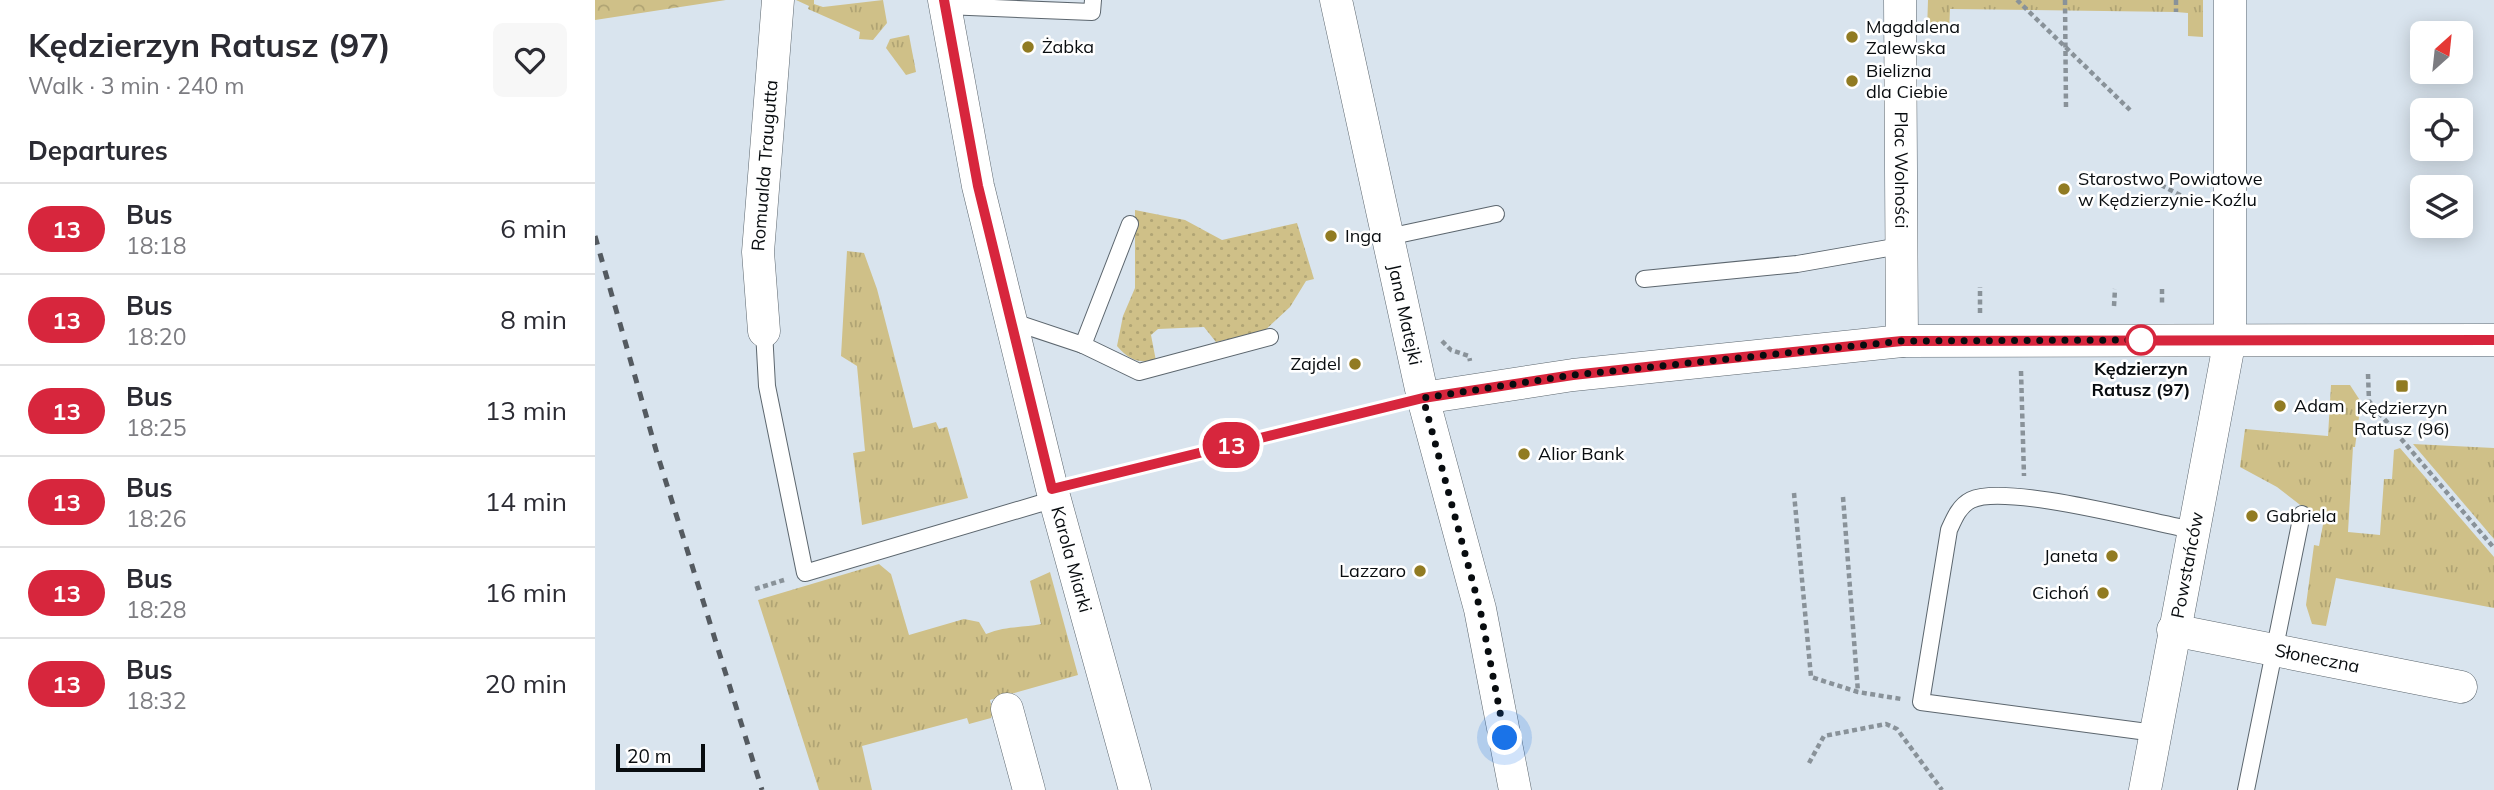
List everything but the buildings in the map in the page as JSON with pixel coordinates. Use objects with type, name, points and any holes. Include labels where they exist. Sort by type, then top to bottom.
[{"type":"street","name":"Romualda Traugutta","points":[[764,331],[758,252],[778,0]]},
{"type":"street","name":"Jana Matejki","points":[[1336,0],[1423,398],[1480,609],[1515,790]]},
{"type":"street","name":"Plac Wolności","points":[[1900,0],[1902,341]]},
{"type":"street","points":[[2230,0],[2230,339]]},
{"type":"street","name":"Karola Miarki","points":[[945,3],[978,186],[1055,499],[1135,790]]},
{"type":"street","name":"Powstańców","points":[[2145,790],[2173,630],[2230,339]]},
{"type":"street","points":[[1423,398],[1573,375],[1902,341],[2494,340]]},
{"type":"street","name":"Słoneczna","points":[[2173,630],[2275,648],[2461,687]]},
{"type":"street","points":[[1007,709],[1029,790]]},
{"type":"lane","points":[[945,3],[1092,12],[1093,0]]},
{"type":"lane","points":[[1388,237],[1496,214]]},
{"type":"lane","points":[[1083,345],[1130,224]]},
{"type":"lane","points":[[1644,279],[1797,264],[1900,246]]},
{"type":"lane","points":[[1011,321],[1083,345],[1139,372],[1270,337]]},
{"type":"lane","points":[[764,331],[767,386],[805,573],[1055,499]]},
{"type":"lane","points":[[2155,733],[1921,702],[1949,530],[1956,514],[1971,500],[1990,496],[2026,497],[2193,530]]},
{"type":"lane","points":[[2246,790],[2302,514]]},
{"type":"path","points":[[2017,0],[2130,110]]},
{"type":"path","points":[[2065,0],[2066,109]]},
{"type":"path","points":[[2176,0],[2176,12]]},
{"type":"path","points":[[2161,185],[2208,210]]},
{"type":"path","points":[[1980,287],[1980,301]]},
{"type":"path","points":[[2114,306],[2115,289]]},
{"type":"path","points":[[2162,289],[2162,306]]},
{"type":"path","points":[[2021,371],[2026,497]]},
{"type":"path","points":[[2368,374],[2369,401],[2494,548]]},
{"type":"path","points":[[1794,493],[1811,677],[1858,692],[1921,702]]},
{"type":"path","points":[[1843,497],[1858,692]]},
{"type":"path","points":[[755,589],[805,573]]},
{"type":"path","points":[[1809,763],[1824,736],[1886,724],[1897,729],[1942,790]]},
{"type":"green space","points":[[595,0],[726,0],[595,20]]},
{"type":"green space","points":[[796,0],[814,0],[814,4],[823,7],[883,0],[887,23],[873,40],[859,39],[860,32],[808,9],[809,6]]},
{"type":"green space","points":[[1928,0],[2203,0],[2203,37],[2188,36],[2188,13],[2176,12],[1950,9],[1949,32],[1927,31]]},
{"type":"green space","points":[[909,35],[916,72],[906,75],[886,48],[890,39]]},
{"type":"green space","points":[[1135,210],[1185,220],[1222,240],[1297,223],[1314,279],[1306,281],[1290,307],[1263,332],[1216,342],[1204,327],[1158,329],[1151,335],[1156,361],[1134,360],[1117,346],[1123,316],[1135,288]]},
{"type":"green space","points":[[847,251],[864,253],[877,289],[913,428],[936,422],[939,429],[947,427],[968,498],[862,525],[853,453],[865,451],[857,366],[841,356]]},
{"type":"green space","points":[[2331,385],[2350,385],[2361,402],[2353,447],[2348,532],[2380,535],[2384,479],[2392,479],[2394,450],[2400,448],[2494,557],[2494,608],[2336,578],[2326,626],[2312,624],[2306,605],[2314,545],[2319,546],[2325,514],[2308,511],[2277,487],[2240,467],[2245,429],[2328,436]]},
{"type":"green space","points":[[2413,444],[2494,448],[2494,539]]},
{"type":"green space","points":[[879,564],[891,574],[909,635],[964,619],[979,622],[986,634],[1007,628],[1041,624],[1030,581],[1050,572],[1078,675],[990,700],[993,713],[991,718],[969,724],[967,718],[862,746],[872,790],[819,790],[758,600]]},
{"type":"railway","points":[[595,236],[656,450],[762,790]]},
{"type":"bus line","name":"13","points":[[944,0],[978,186],[1052,489],[1423,398],[1474,388],[1683,363],[1902,341],[2494,340]]},
{"type":"place","name":"Magdalena Zalewska","points":[[1852,37]]},
{"type":"place","name":"Żabka","points":[[1028,47]]},
{"type":"place","name":"Bielizna dla Ciebie","points":[[1852,81]]},
{"type":"place","name":"Starostwo Powiatowe w Kędzierzynie-Koźlu","points":[[2064,189]]},
{"type":"place","name":"Inga","points":[[1331,236]]},
{"type":"place","name":"Kędzierzyn Ratusz (97)","points":[[2141,340]]},
{"type":"place","name":"Zajdel","points":[[1355,364]]},
{"type":"place","name":"Kędzierzyn Ratusz (96)","points":[[2402,386]]},
{"type":"place","name":"Adam","points":[[2280,406]]},
{"type":"place","name":"Alior Bank","points":[[1524,454]]},
{"type":"place","name":"Gabriela","points":[[2252,516]]},
{"type":"place","name":"Janeta","points":[[2112,556]]},
{"type":"place","name":"Lazzaro","points":[[1420,571]]},
{"type":"place","name":"Cichoń","points":[[2103,593]]},
{"type":"route","points":[[1505,738],[1480,609],[1423,398],[1474,388],[1573,375],[1902,341],[2141,340]]}]
